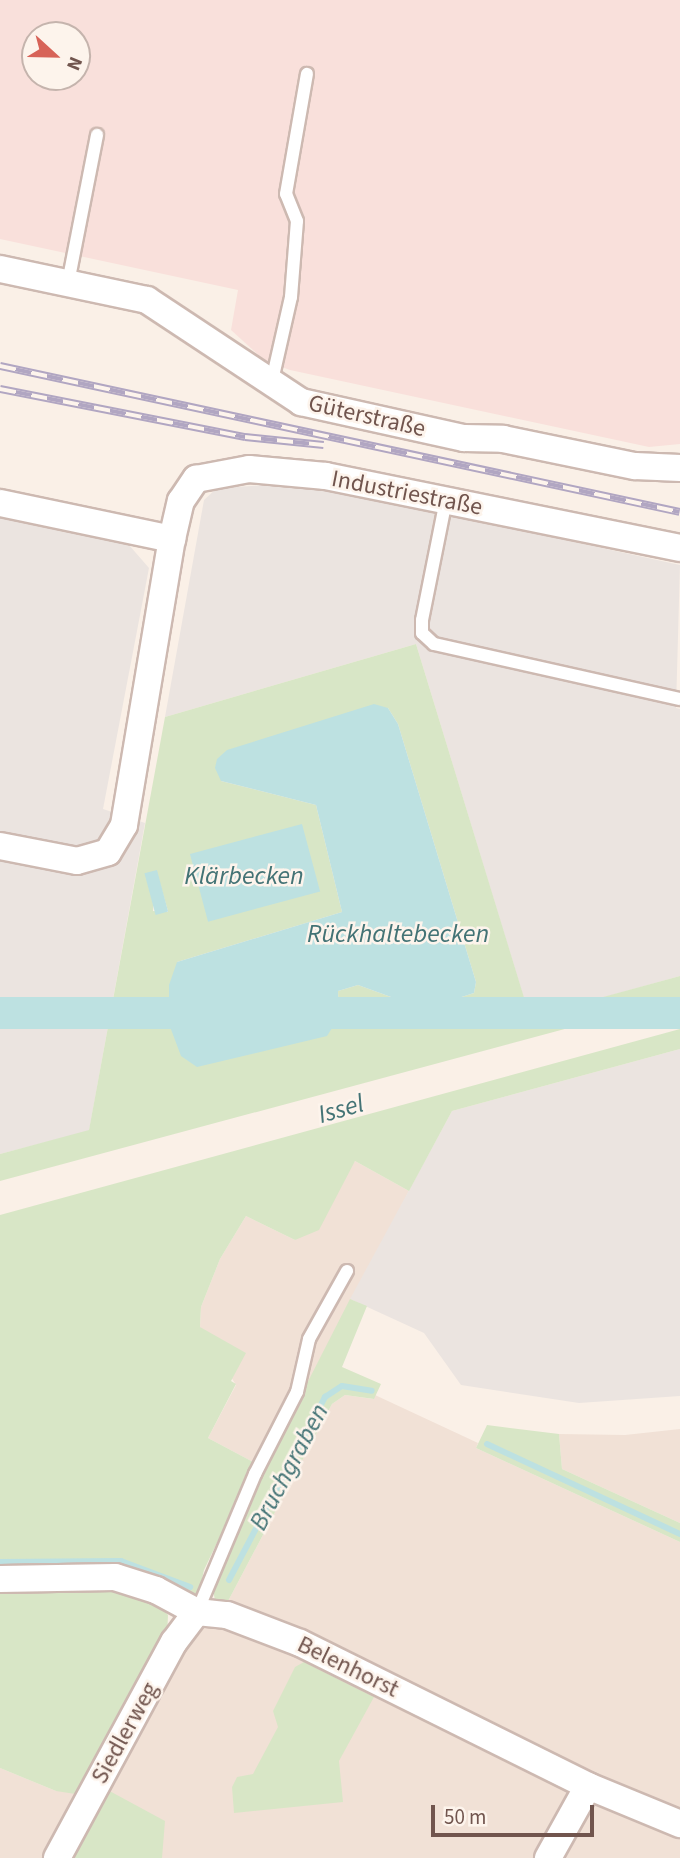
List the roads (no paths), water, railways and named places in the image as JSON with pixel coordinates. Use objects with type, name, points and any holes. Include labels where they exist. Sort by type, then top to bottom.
[{"type":"street","name":"Güterstraße","points":[[0,269],[147,300],[270,385],[301,402],[464,438],[503,439],[635,466],[680,468]]},
{"type":"street","name":"Industriestraße","points":[[0,846],[77,861],[108,852],[124,825],[172,539],[181,501],[196,479],[249,469],[326,476],[680,548]]},
{"type":"street","points":[[0,503],[172,539]]},
{"type":"street","name":"Belenhorst","points":[[0,1579],[115,1577],[156,1590],[197,1612],[227,1615],[300,1643],[588,1786],[680,1824]]},
{"type":"street","name":"Siedlerweg","points":[[57,1858],[174,1642],[197,1612]]},
{"type":"street","points":[[548,1858],[588,1786]]},
{"type":"lane","points":[[270,385],[291,297],[297,221],[286,194],[306,74]]},
{"type":"lane","points":[[68,283],[97,135]]},
{"type":"lane","points":[[446,500],[422,620],[422,633],[434,645],[680,699]]},
{"type":"lane","points":[[197,1612],[255,1474],[297,1392],[309,1339],[347,1271]]},
{"type":"water","name":"Rückhaltebecken","points":[[374,704],[388,708],[398,724],[476,982],[474,993],[424,1009],[358,985],[338,991],[339,1017],[327,1036],[197,1067],[181,1056],[169,1024],[169,985],[177,962],[342,912],[316,805],[221,781],[215,768],[217,759],[227,750]]},
{"type":"water","name":"Klärbecken","points":[[302,824],[320,892],[208,922],[190,854]]},
{"type":"water","name":"Klärbecken","points":[[157,870],[168,912],[156,915],[144,873]]},
{"type":"water","points":[[0,997],[680,997],[680,1029],[0,1029]]},
{"type":"waterway","name":"Bruchgraben","points":[[229,1580],[325,1397],[342,1386],[372,1391]]},
{"type":"waterway","name":"Bruchgraben","points":[[487,1444],[680,1534]]},
{"type":"waterway","name":"Bruchgraben","points":[[0,1562],[121,1561],[190,1587]]},
{"type":"railway","points":[[0,366],[680,512]]},
{"type":"railway","points":[[0,389],[245,437],[324,445]]},
{"type":"water label","name":"Issel","points":[[341,1109]]}]
